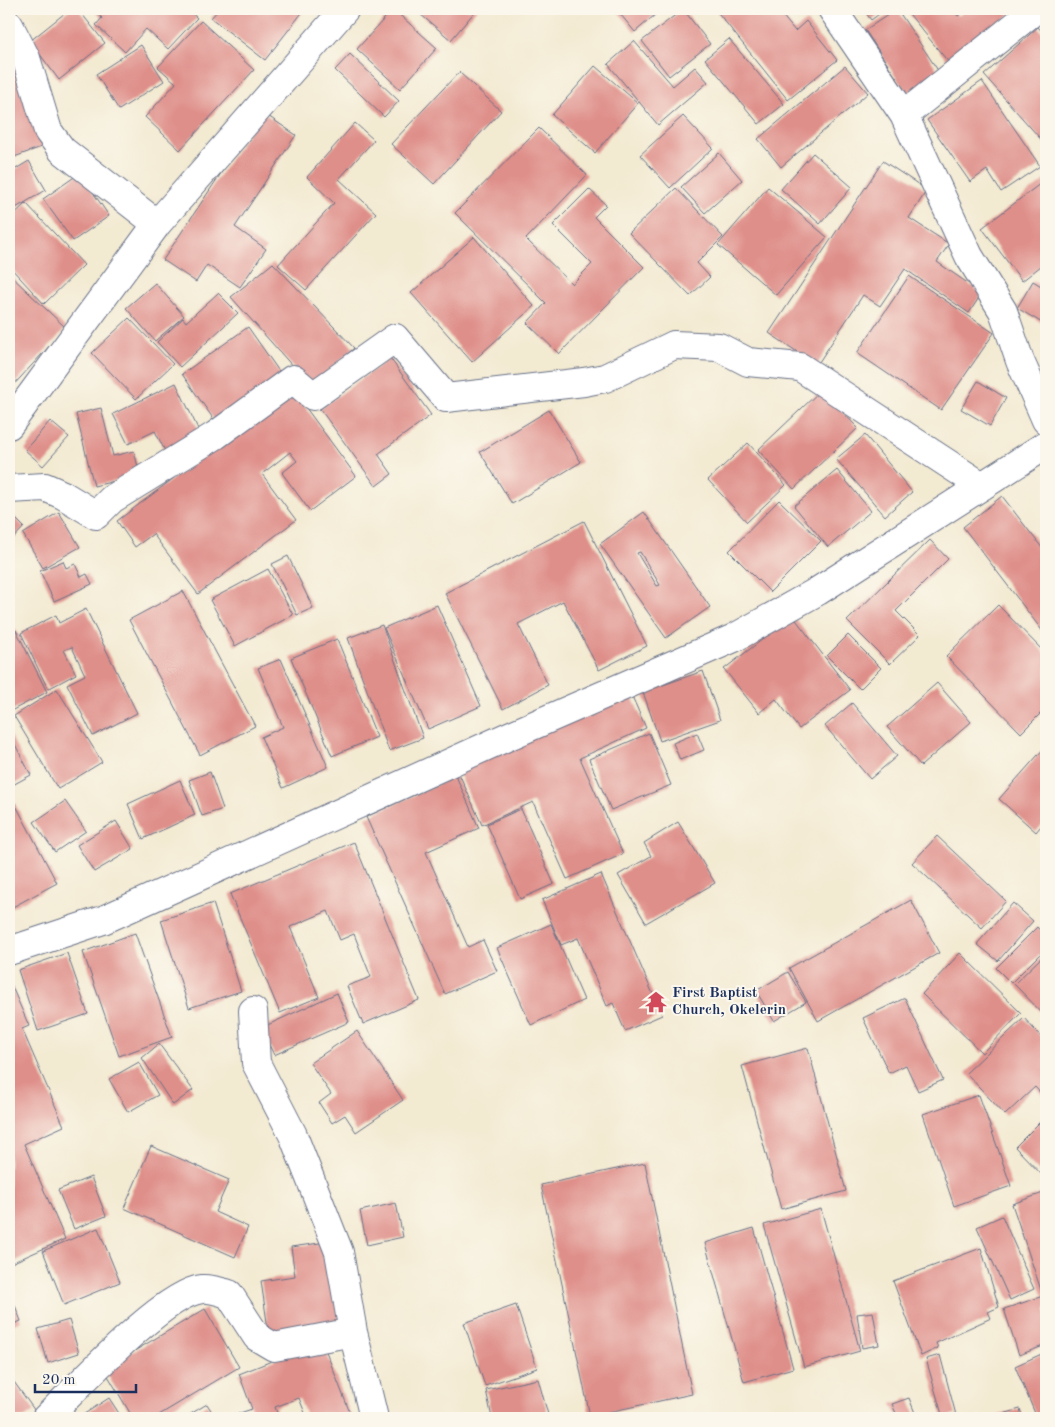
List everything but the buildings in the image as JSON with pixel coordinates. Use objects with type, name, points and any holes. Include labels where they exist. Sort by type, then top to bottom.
[{"type":"street","points":[[9,425],[157,224],[345,9]]},
{"type":"street","points":[[832,9],[904,115],[969,256],[1002,311],[1020,361],[1046,420]]},
{"type":"street","points":[[904,115],[1036,9]]},
{"type":"street","points":[[9,24],[26,58],[48,131],[62,150],[157,224]]},
{"type":"street","points":[[9,490],[45,487],[63,495],[96,515],[112,499],[216,435],[293,379],[314,396],[395,338],[446,398],[605,378],[674,346],[719,347],[748,362],[800,367],[982,486]]},
{"type":"street","points":[[9,951],[103,920],[509,736],[734,638],[818,591],[1046,445]]},
{"type":"street","points":[[253,1011],[256,1063],[293,1135],[339,1252],[353,1332],[374,1418]]},
{"type":"street","points":[[46,1418],[153,1315],[174,1300],[202,1289],[229,1294],[257,1337],[274,1347],[353,1332]]},
{"type":"place","name":"First Baptist Church, Okelerin","points":[[656,1002]]}]
